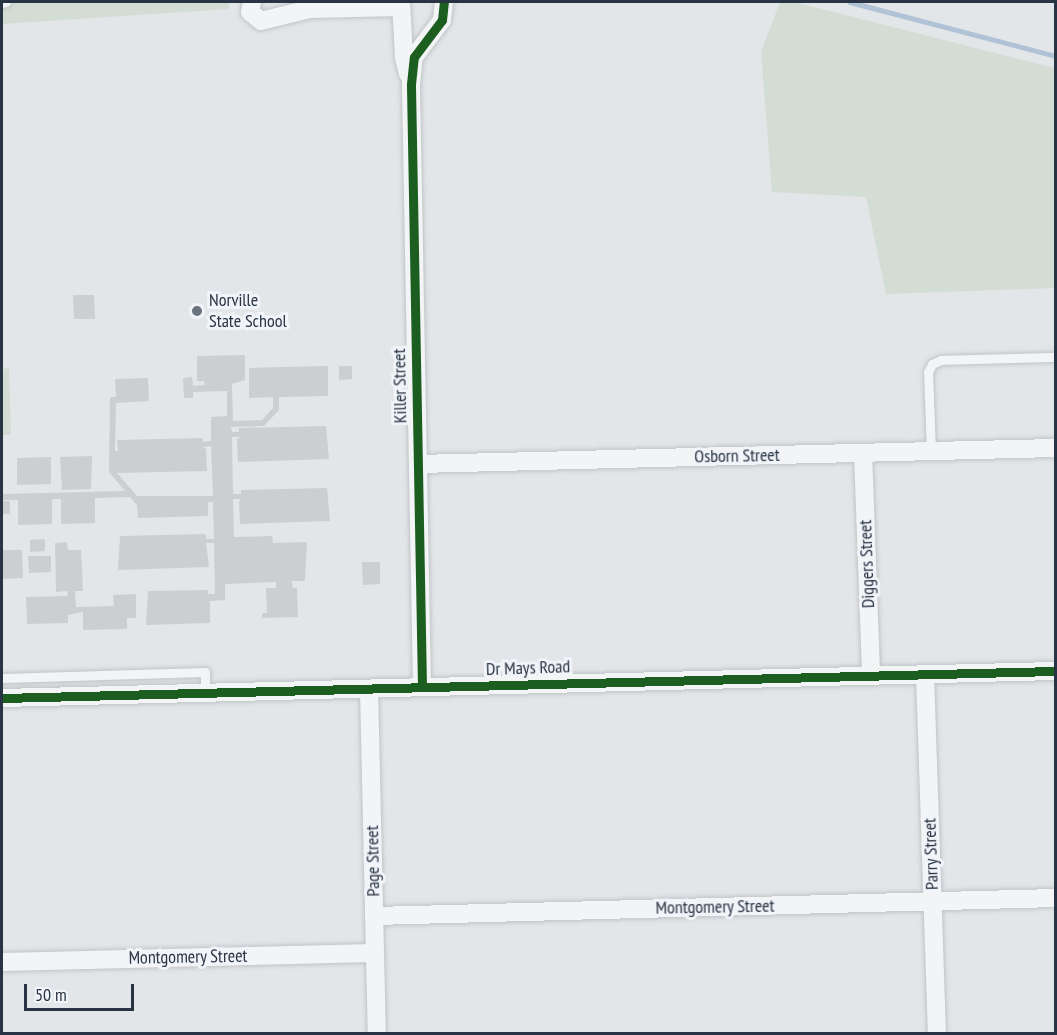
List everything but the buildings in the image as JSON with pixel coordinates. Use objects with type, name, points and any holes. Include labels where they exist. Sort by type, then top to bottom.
[{"type":"street","points":[[252,2],[250,12],[261,21],[309,9],[401,4],[404,57],[411,84]]},
{"type":"street","points":[[279,2],[309,9]]},
{"type":"street","points":[[411,84],[414,57],[442,20],[444,2]]},
{"type":"street","name":"Killer Street","points":[[411,84],[422,687]]},
{"type":"street","name":"Osborn Street","points":[[418,464],[1056,448]]},
{"type":"street","name":"Diggers Street","points":[[863,453],[871,675]]},
{"type":"street","name":"Dr Mays Road","points":[[2,698],[1056,671]]},
{"type":"street","name":"Parry Street","points":[[925,674],[938,1034]]},
{"type":"street","name":"Page Street","points":[[369,689],[377,1034]]},
{"type":"street","name":"Montgomery Street","points":[[374,916],[1056,898]]},
{"type":"street","name":"Montgomery Street","points":[[2,962],[375,952]]},
{"type":"lane","points":[[2,3],[6,2]]},
{"type":"lane","points":[[931,452],[928,372],[932,364],[941,360],[1056,357]]},
{"type":"lane","points":[[2,678],[205,672],[205,693]]},
{"type":"shaded area","points":[[2,2],[229,2],[229,9],[2,24]]},
{"type":"shaded area","points":[[780,2],[794,2],[1055,68],[1055,288],[886,294],[866,197],[772,192],[761,52]]},
{"type":"shaded area","points":[[9,368],[11,435],[2,435],[2,369]]},
{"type":"waterway","points":[[850,2],[1056,56]]},
{"type":"cycle path","points":[[422,687],[411,84],[414,57],[442,20],[444,2]]},
{"type":"cycle path","points":[[2,698],[1056,671]]},
{"type":"place","name":"Norville State School","points":[[197,311]]}]
